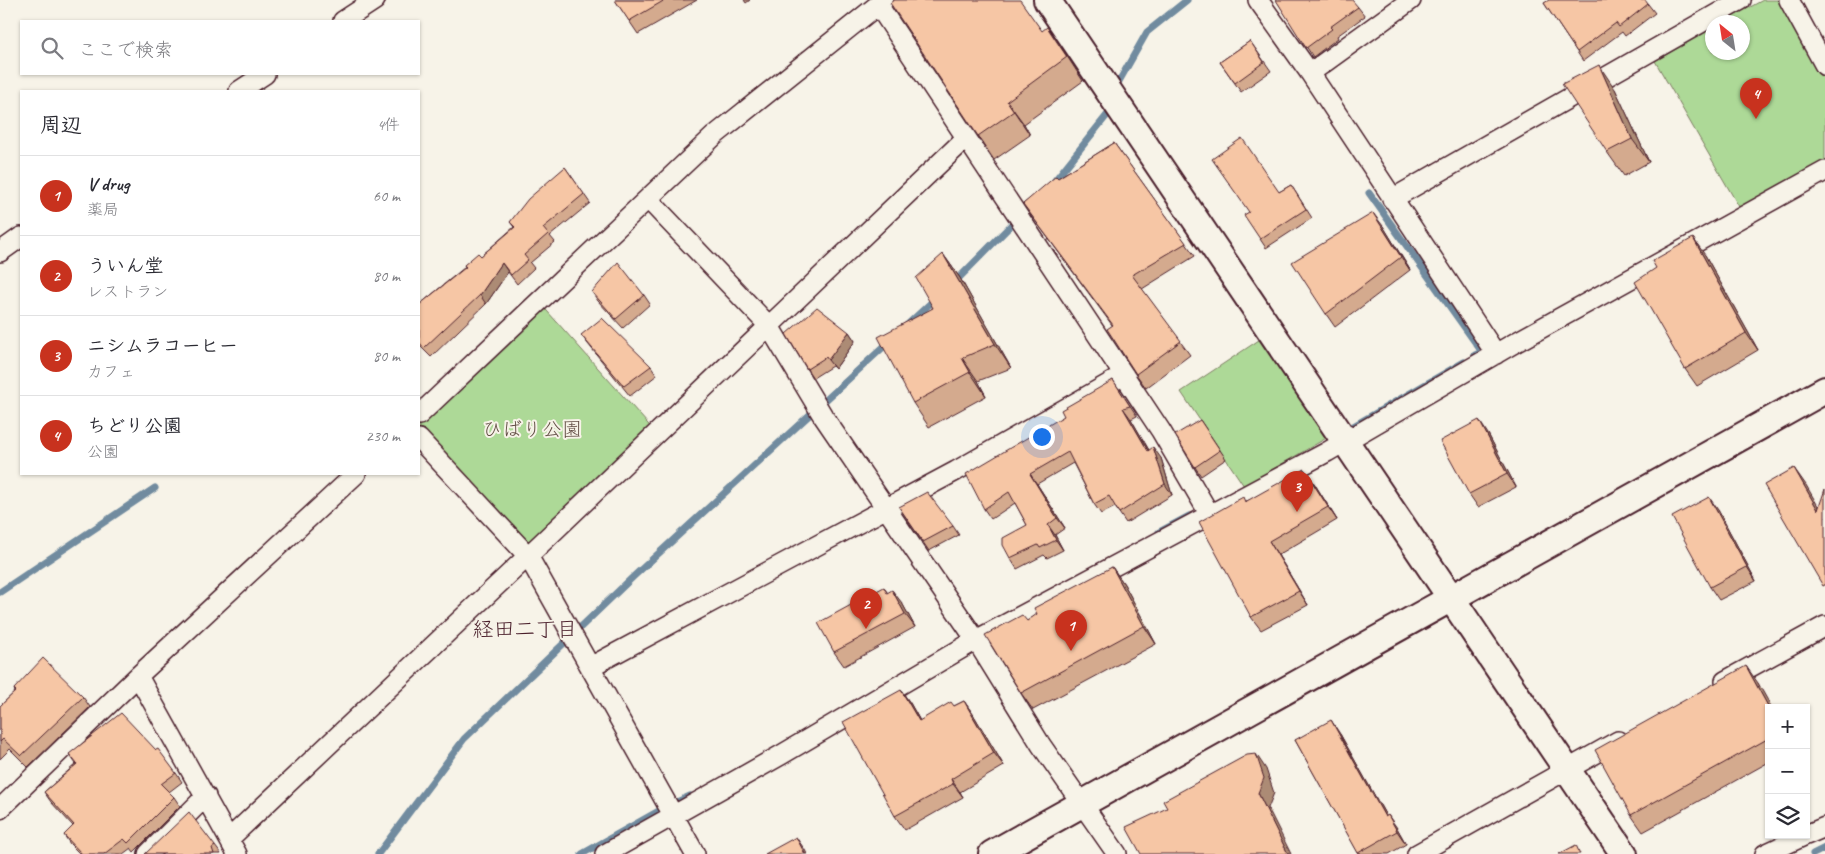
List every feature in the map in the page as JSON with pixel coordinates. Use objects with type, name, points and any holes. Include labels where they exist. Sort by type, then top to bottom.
[{"type":"street","points":[[345,20],[375,0]]},
{"type":"street","points":[[1047,0],[1624,854]]},
{"type":"street","points":[[1258,0],[1310,73],[1496,354]]},
{"type":"street","points":[[1310,73],[1411,0]]},
{"type":"street","points":[[1392,199],[1741,0]]},
{"type":"street","points":[[1788,0],[1825,66]]},
{"type":"street","points":[[420,414],[714,136],[881,2],[966,138],[1161,431],[1210,515]]},
{"type":"street","points":[[241,90],[263,75]]},
{"type":"street","points":[[138,676],[233,846],[528,556],[966,138]]},
{"type":"street","points":[[605,854],[674,816],[976,640],[1345,441],[1496,354],[1825,171]]},
{"type":"street","points":[[648,199],[769,326],[823,416],[976,640],[1041,745],[1117,854]]},
{"type":"street","points":[[0,252],[20,238]]},
{"type":"street","points":[[590,667],[1009,442],[1124,375]]},
{"type":"street","points":[[992,854],[1825,390]]},
{"type":"street","points":[[420,440],[528,556],[695,854]]},
{"type":"street","points":[[0,809],[138,676],[355,475]]},
{"type":"street","points":[[1713,688],[1825,626]]},
{"type":"street","points":[[1417,854],[1636,731]]},
{"type":"street","points":[[148,854],[206,796]]},
{"type":"street","points":[[1810,833],[1825,826]]},
{"type":"street","points":[[1765,854],[1797,839]]},
{"type":"green space","points":[[1763,0],[1784,0],[1825,73],[1825,165],[1742,212],[1655,61],[1705,33],[1705,60],[1750,60],[1750,15],[1736,15]]},
{"type":"green space","name":"ひばり公園","points":[[539,302],[656,433],[528,556],[420,440],[420,414]]},
{"type":"green space","points":[[1268,334],[1335,433],[1244,486],[1181,392]]},
{"type":"building","points":[[615,0],[665,0],[629,21]]},
{"type":"building","points":[[894,0],[1020,0],[1042,31],[1047,27],[1067,57],[1007,101],[1014,111],[978,136],[890,3]]},
{"type":"building","points":[[1276,0],[1352,0],[1358,7],[1330,27],[1332,29],[1306,48]]},
{"type":"building","points":[[1549,0],[1645,0],[1648,4],[1619,27],[1616,23],[1577,52],[1544,3]]},
{"type":"building","points":[[1250,41],[1264,62],[1235,83],[1220,62]]},
{"type":"building","points":[[1599,65],[1632,139],[1607,152],[1562,84]]},
{"type":"building","points":[[1242,138],[1279,192],[1291,185],[1306,209],[1260,239],[1244,215],[1249,212],[1212,159]]},
{"type":"building","points":[[1114,143],[1186,243],[1132,275],[1181,341],[1136,374],[1107,329],[1113,325],[1023,204],[1056,176],[1058,178]]},
{"type":"building","points":[[565,167],[584,194],[543,228],[548,234],[524,255],[528,260],[511,275],[502,263],[480,295],[424,348],[420,343],[420,304],[466,267],[464,265],[478,253],[481,256],[515,227],[510,222],[528,199]]},
{"type":"building","points":[[1373,213],[1401,257],[1326,314],[1292,262]]},
{"type":"building","points":[[1693,238],[1746,333],[1685,369],[1635,282],[1656,268],[1652,261]]},
{"type":"building","points":[[943,254],[995,344],[962,358],[970,372],[913,403],[878,337],[933,308],[916,278]]},
{"type":"building","points":[[618,262],[644,295],[616,319],[592,292]]},
{"type":"building","points":[[817,307],[849,332],[828,360],[826,357],[807,369],[786,334]]},
{"type":"building","points":[[602,318],[651,366],[624,386],[581,335]]},
{"type":"building","points":[[1113,380],[1130,406],[1123,408],[1148,451],[1153,447],[1165,484],[1119,513],[1109,496],[1094,504],[1068,452],[1030,474],[1057,518],[1048,525],[1056,540],[1040,548],[1038,545],[1010,558],[1003,545],[1003,538],[1027,525],[1009,492],[984,509],[966,474],[1064,416],[1061,410]]},
{"type":"building","points":[[1200,420],[1220,450],[1195,467],[1175,435]]},
{"type":"building","points":[[1479,420],[1507,474],[1469,494],[1440,441]]},
{"type":"building","points":[[1794,468],[1818,510],[1825,489],[1825,585],[1823,586],[1764,485]]},
{"type":"building","points":[[1304,469],[1328,507],[1269,541],[1299,591],[1251,617],[1199,522],[1243,497],[1245,502]]},
{"type":"building","points":[[927,492],[953,526],[923,542],[899,507]]},
{"type":"building","points":[[1709,497],[1747,567],[1710,587],[1672,517]]},
{"type":"building","points":[[1112,567],[1144,626],[1021,693],[985,635],[1022,615],[1027,621],[1037,614],[1034,608]]},
{"type":"building","points":[[884,587],[887,593],[892,590],[905,614],[834,652],[818,623]]},
{"type":"building","points":[[43,658],[83,697],[21,756],[3,739],[0,742],[0,706],[16,691],[14,689]]},
{"type":"building","points":[[1746,666],[1767,704],[1765,704],[1765,740],[1631,815],[1595,750]]},
{"type":"building","points":[[901,690],[919,721],[951,702],[954,706],[964,701],[994,753],[951,779],[953,784],[895,816],[843,722]]},
{"type":"building","points":[[121,713],[156,750],[158,749],[176,773],[161,784],[174,797],[128,843],[124,839],[104,854],[82,854],[64,835],[74,825],[44,792],[77,764],[69,754]]},
{"type":"building","points":[[1331,720],[1385,817],[1388,815],[1397,831],[1358,853],[1295,740]]},
{"type":"building","points":[[1256,754],[1264,778],[1258,793],[1288,854],[1141,854],[1126,827],[1167,808],[1163,801],[1247,755]]},
{"type":"building","points":[[189,812],[215,846],[212,848],[214,854],[145,854]]},
{"type":"building","points":[[796,837],[805,854],[765,854]]},
{"type":"building","points":[[1576,845],[1580,854],[1559,854]]},
{"type":"waterway","points":[[1118,83],[1147,32],[1187,0]]},
{"type":"waterway","points":[[1052,184],[1108,114]]},
{"type":"waterway","points":[[1369,193],[1482,352],[1475,355]]},
{"type":"waterway","points":[[954,283],[1018,218]]},
{"type":"waterway","points":[[907,325],[936,298]]},
{"type":"waterway","points":[[378,854],[464,739],[634,576],[890,341]]},
{"type":"waterway","points":[[1343,432],[1464,362]]},
{"type":"waterway","points":[[0,592],[155,488]]},
{"type":"waterway","points":[[1159,532],[1189,516]]},
{"type":"waterway","points":[[582,854],[664,808],[690,796]]},
{"type":"waterway","points":[[1813,854],[1825,848]]},
{"type":"place","name":"ちどり公園","points":[[1756,119]]},
{"type":"place","name":"ニシムラコーヒー","points":[[1297,512]]},
{"type":"place","name":"ういん堂","points":[[866,629]]},
{"type":"place","name":"V drug","points":[[1071,651]]},
{"type":"district","name":"経田二丁目","points":[[525,629]]}]
